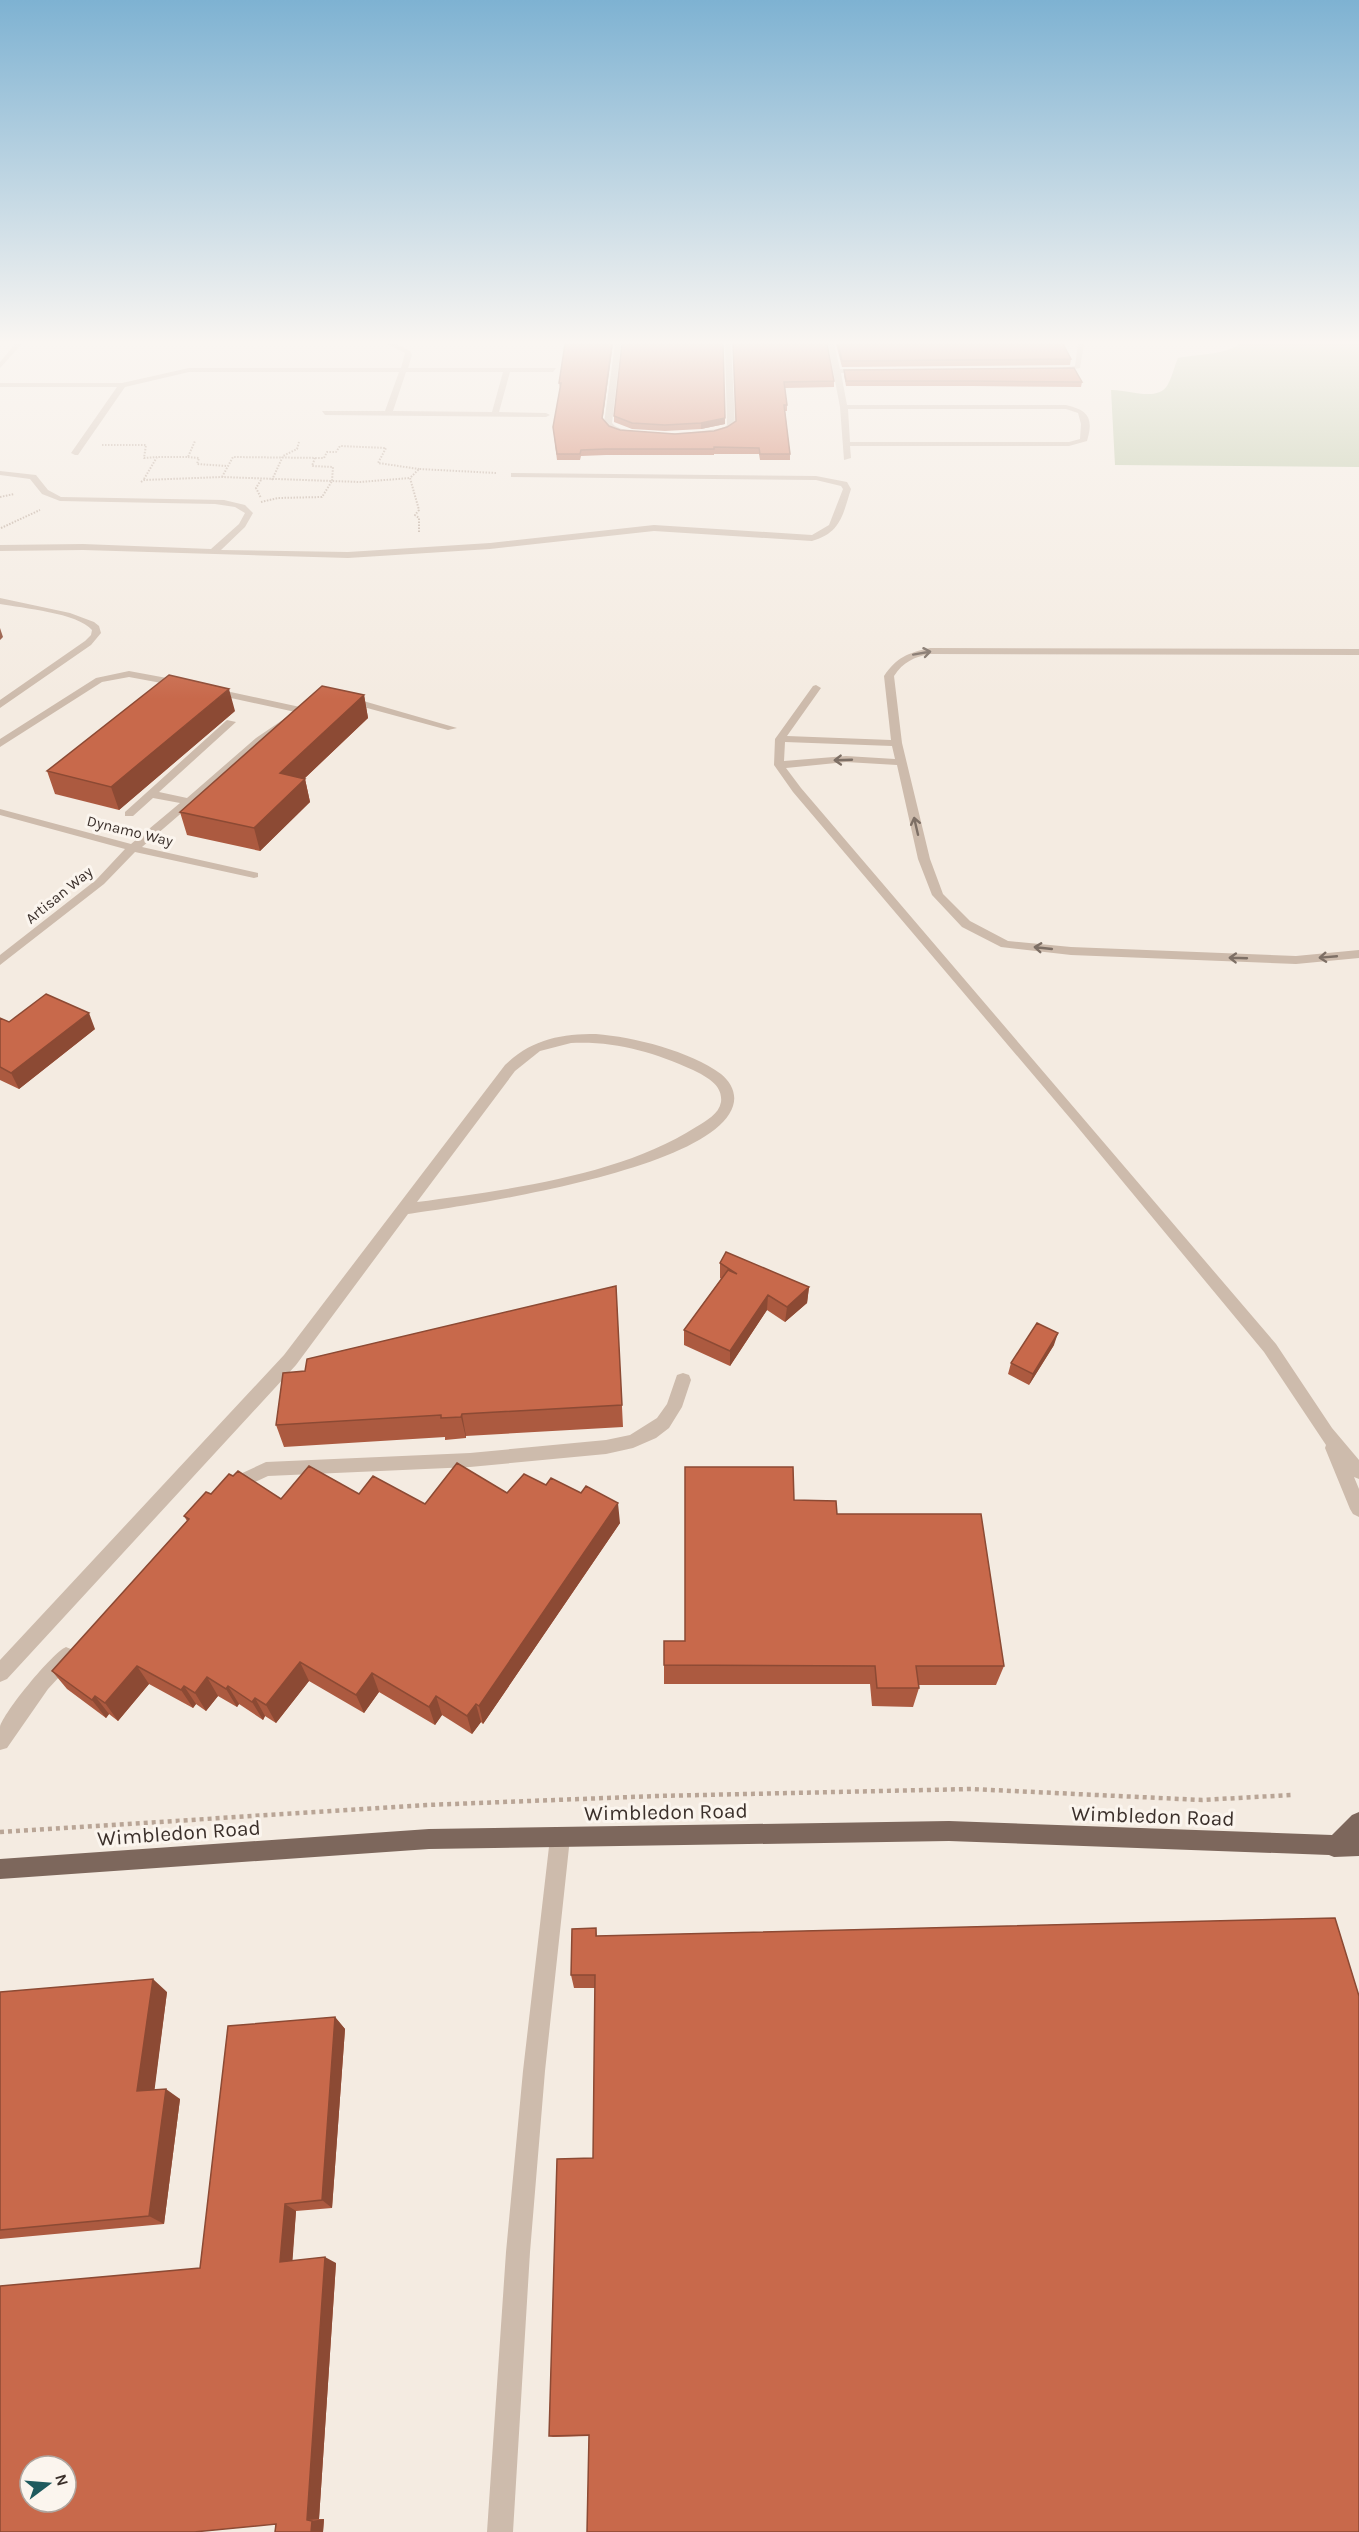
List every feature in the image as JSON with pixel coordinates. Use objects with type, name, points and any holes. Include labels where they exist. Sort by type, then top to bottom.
[{"type":"main road","points":[[1334,1847],[1359,1822]]},
{"type":"main road","name":"Wimbledon Road","points":[[0,1869],[429,1839],[949,1831],[1334,1847],[1359,1846]]},
{"type":"street","points":[[0,473],[33,477],[51,496],[69,500],[197,501],[229,503],[244,507],[249,513],[247,519],[213,552]]},
{"type":"street","points":[[0,548],[83,547],[313,556],[490,546],[654,528],[687,528],[759,536],[819,537],[828,534],[836,522],[847,489],[840,481],[816,478],[514,475]]},
{"type":"street","points":[[0,601],[71,616],[89,622],[95,626],[97,631],[96,636],[88,643],[0,705]]},
{"type":"street","points":[[1359,652],[930,651],[911,655],[897,664],[889,676],[897,743],[924,860],[938,895],[966,924],[1005,944],[1071,951],[1296,960],[1359,954]]},
{"type":"street","points":[[0,744],[99,680],[122,675],[136,675],[190,686]]},
{"type":"street","points":[[201,688],[300,710]]},
{"type":"street","points":[[816,688],[780,739],[779,765],[797,790],[1080,1121],[1270,1348],[1326,1433],[1359,1472]]},
{"type":"street","points":[[340,698],[452,728]]},
{"type":"street","name":"Artisan Way","points":[[0,961],[100,882],[133,848],[260,740],[310,703]]},
{"type":"street","points":[[129,814],[231,722]]},
{"type":"street","points":[[780,739],[897,743]]},
{"type":"street","points":[[779,765],[846,759],[901,762]]},
{"type":"street","points":[[152,794],[189,802]]},
{"type":"street","name":"Dynamo Way","points":[[0,812],[133,848],[254,875]]},
{"type":"street","points":[[0,1673],[290,1360],[510,1068],[529,1049],[559,1041],[589,1040],[617,1040],[648,1046],[707,1071],[723,1084],[727,1091],[725,1111],[714,1122],[679,1146],[633,1163],[557,1184],[495,1197],[404,1209]]},
{"type":"street","points":[[221,1493],[266,1469],[470,1460],[606,1447],[633,1441],[650,1433],[663,1423],[675,1407],[683,1380]]},
{"type":"street","points":[[1326,1433],[1359,1509]]},
{"type":"street","points":[[0,1741],[41,1683],[82,1640]]},
{"type":"street","points":[[500,2532],[519,2241],[534,2071],[560,1838]]},
{"type":"path","points":[[155,462],[144,480],[222,477],[360,483],[410,478],[419,469]]},
{"type":"path","points":[[197,462],[196,464],[227,466]]},
{"type":"path","points":[[222,477],[230,462]]},
{"type":"path","points":[[272,480],[280,462]]},
{"type":"path","points":[[244,507],[278,498],[322,497],[332,481],[333,467],[312,466],[313,462]]},
{"type":"path","points":[[378,462],[419,469],[514,475]]},
{"type":"path","points":[[410,478],[419,510],[415,515],[419,518],[420,526],[416,550]]},
{"type":"path","points":[[261,480],[256,488],[263,502]]},
{"type":"path","points":[[0,528],[69,500]]},
{"type":"path","points":[[0,1832],[427,1805],[657,1796],[971,1789],[1202,1800],[1291,1796]]},
{"type":"green space","points":[[1115,462],[1359,462],[1359,467],[1115,465]]},
{"type":"building","points":[[169,675],[229,689],[111,787],[47,771]]},
{"type":"building","points":[[322,686],[364,695],[280,773],[305,779],[254,828],[180,812]]},
{"type":"building","points":[[46,994],[89,1013],[11,1073],[0,1067],[0,1018],[9,1022]]},
{"type":"building","points":[[726,1252],[809,1287],[787,1307],[768,1295],[730,1351],[684,1330],[728,1270],[737,1274],[720,1263]]},
{"type":"building","points":[[616,1286],[622,1405],[462,1414],[461,1417],[441,1418],[441,1415],[276,1425],[283,1373],[305,1371],[307,1359]]},
{"type":"building","points":[[1037,1323],[1058,1333],[1033,1374],[1011,1363]]},
{"type":"building","points":[[457,1463],[507,1493],[524,1474],[546,1485],[551,1478],[581,1493],[586,1486],[618,1503],[479,1706],[476,1704],[467,1716],[436,1696],[429,1707],[372,1673],[356,1695],[300,1662],[266,1705],[255,1698],[252,1702],[228,1686],[226,1689],[207,1677],[195,1693],[184,1686],[181,1690],[137,1666],[105,1703],[95,1696],[92,1700],[52,1671],[189,1519],[184,1516],[206,1492],[211,1494],[229,1474],[233,1476],[238,1471],[281,1499],[309,1466],[359,1494],[373,1476],[425,1504]]},
{"type":"building","points":[[685,1467],[793,1467],[794,1500],[836,1501],[837,1514],[981,1514],[1004,1666],[916,1666],[919,1688],[877,1688],[875,1666],[664,1665],[664,1641],[685,1641]]},
{"type":"building","points":[[1335,1918],[1359,1996],[1359,2532],[587,2532],[589,2435],[549,2436],[557,2159],[593,2158],[595,1975],[571,1975],[572,1929],[596,1928],[596,1936]]},
{"type":"building","points":[[153,1979],[137,2091],[166,2089],[149,2216],[0,2230],[0,1992]]},
{"type":"building","points":[[335,2017],[322,2200],[285,2204],[280,2262],[325,2257],[307,2520],[312,2521],[311,2532],[275,2532],[276,2524],[194,2532],[0,2532],[0,2286],[200,2268],[228,2026]]}]
